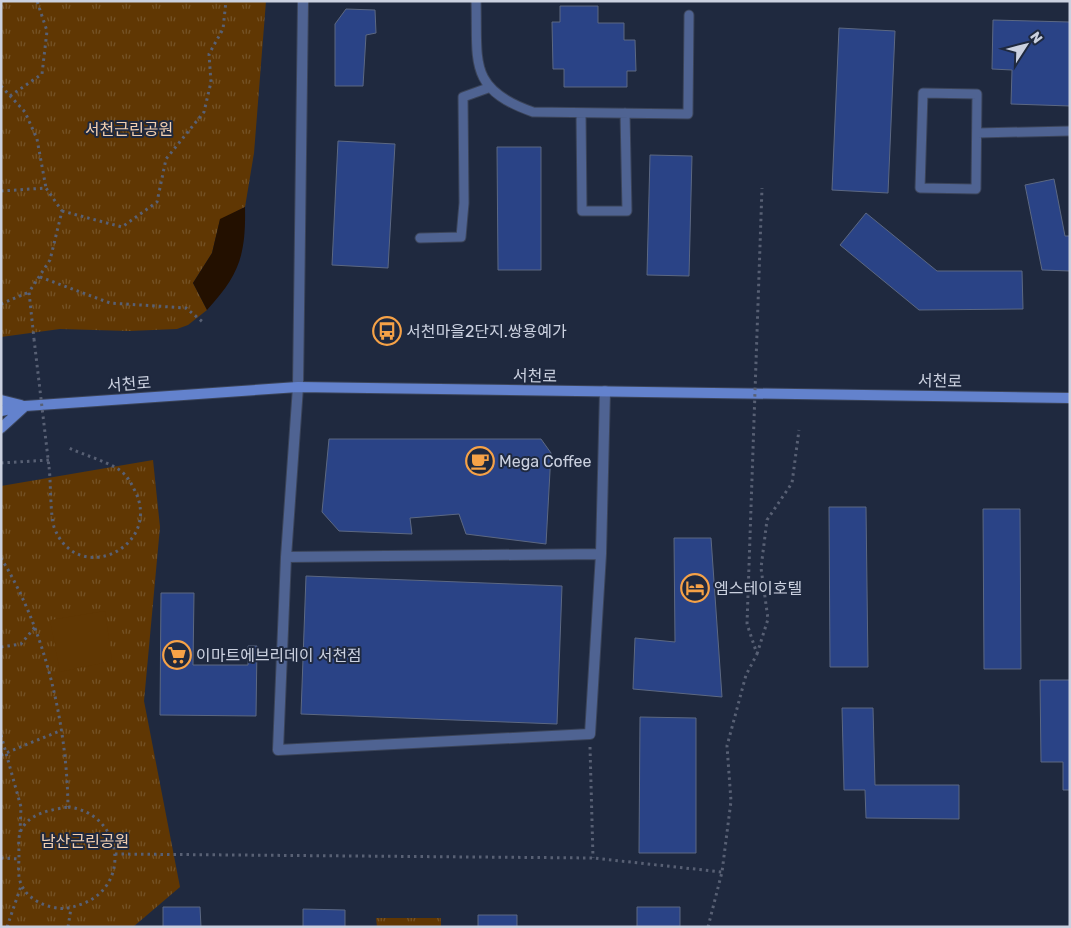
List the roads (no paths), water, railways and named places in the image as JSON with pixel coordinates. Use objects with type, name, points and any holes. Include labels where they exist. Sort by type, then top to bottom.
[{"type":"street","points":[[303,1],[298,387],[286,557],[278,750],[590,734],[601,554],[605,392]]},
{"type":"street","name":"서천로","points":[[1,411],[25,406],[298,387],[1070,398]]},
{"type":"street","points":[[1,400],[25,406]]},
{"type":"street","points":[[1,428],[25,406]]},
{"type":"street","points":[[286,557],[601,554]]},
{"type":"lane","points":[[476,1],[478,65],[488,88],[509,104],[532,112],[688,114],[689,15]]},
{"type":"lane","points":[[420,238],[461,237],[464,203],[463,97],[488,88]]},
{"type":"lane","points":[[923,93],[977,94],[977,133],[976,188],[920,188],[923,93]]},
{"type":"lane","points":[[581,113],[582,211],[626,211],[625,113]]},
{"type":"lane","points":[[977,133],[1070,131]]},
{"type":"place","name":"서천마을2단지.쌍용예가","points":[[387,331]]},
{"type":"place","name":"Mega Coffee","points":[[480,461]]},
{"type":"place","name":"엠스테이호텔","points":[[695,588]]},
{"type":"place","name":"이마트에브리데이 서천점","points":[[177,655]]},
{"type":"park label","name":"서천근린공원","points":[[129,129]]},
{"type":"park label","name":"남산근린공원","points":[[85,841]]}]
